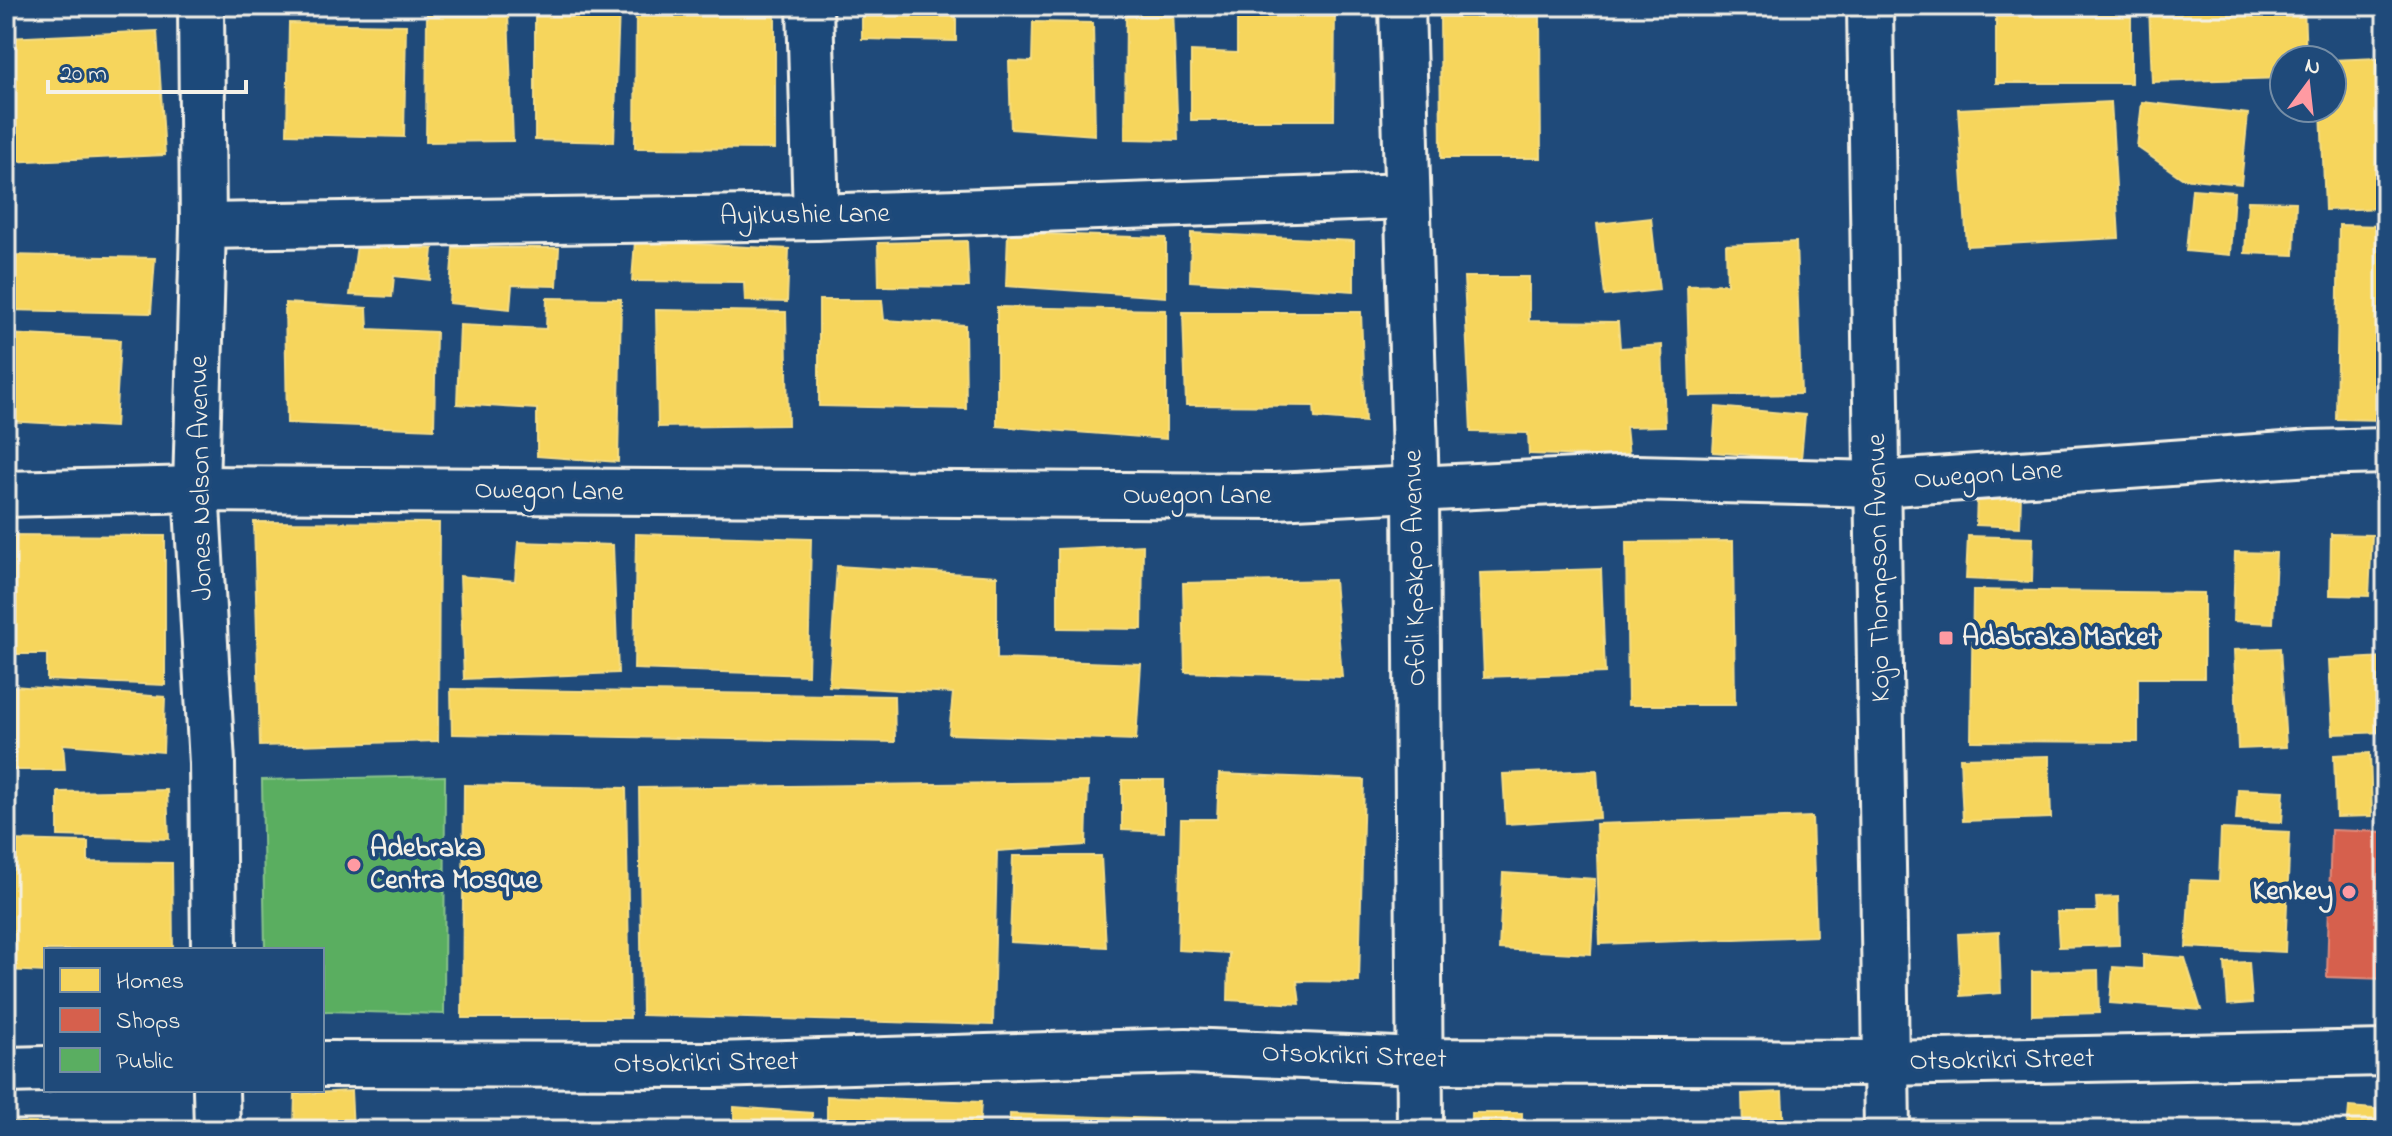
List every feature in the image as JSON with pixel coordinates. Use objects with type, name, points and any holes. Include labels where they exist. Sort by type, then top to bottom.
[{"type":"street","name":"Jones Nelson Avenue","points":[[201,6],[203,226],[196,489],[212,763],[214,948]]},
{"type":"street","points":[[810,6],[816,217]]},
{"type":"street","name":"Ofoli Kpakpo Avenue","points":[[1402,6],[1416,490],[1420,1130]]},
{"type":"street","name":"Kojo Thompson Avenue","points":[[1870,6],[1887,1130]]},
{"type":"street","name":"Ayikushie Lane","points":[[203,226],[816,217],[1407,196]]},
{"type":"street","name":"Owegon Lane","points":[[6,494],[196,489],[1275,496],[1636,478],[1879,484],[2311,453],[2386,451]]},
{"type":"street","name":"Otsokrikri Street","points":[[324,1064],[716,1065],[1186,1051],[1420,1061],[1886,1063],[2386,1053]]},
{"type":"street","points":[[6,1070],[44,1069]]},
{"type":"street","points":[[216,1092],[217,1130]]},
{"type":"building: Homes","points":[[535,6],[619,8],[614,142],[535,140]]},
{"type":"building: Homes","points":[[737,6],[775,6],[775,149],[635,148],[636,8],[737,9]]},
{"type":"building: Homes","points":[[862,6],[956,6],[956,41],[862,39]]},
{"type":"building: Homes","points":[[1237,6],[1335,6],[1334,120],[1191,120],[1191,51],[1237,53]]},
{"type":"building: Homes","points":[[1996,6],[2131,6],[2131,83],[1996,83]]},
{"type":"building: Homes","points":[[2149,6],[2304,6],[2305,44],[2268,44],[2268,78],[2152,82]]},
{"type":"building: Homes","points":[[1126,7],[1173,8],[1178,140],[1125,139]]},
{"type":"building: Homes","points":[[427,12],[508,14],[513,141],[426,142]]},
{"type":"building: Homes","points":[[1440,17],[1540,17],[1541,158],[1441,158]]},
{"type":"building: Homes","points":[[1033,22],[1093,23],[1095,135],[1011,129],[1009,61],[1032,62]]},
{"type":"building: Homes","points":[[289,23],[406,25],[404,137],[287,134]]},
{"type":"building: Homes","points":[[157,31],[165,155],[6,162],[6,38]]},
{"type":"building: Homes","points":[[2378,58],[2386,208],[2325,210],[2322,124],[2348,124],[2348,59]]},
{"type":"building: Homes","points":[[2111,102],[2119,238],[1967,246],[1958,109]]},
{"type":"building: Homes","points":[[2142,102],[2248,114],[2241,184],[2182,178],[2137,147]]},
{"type":"building: Homes","points":[[2192,189],[2234,192],[2230,255],[2186,251]]},
{"type":"building: Homes","points":[[2248,201],[2296,202],[2294,255],[2245,253]]},
{"type":"building: Homes","points":[[1651,218],[1659,290],[1605,296],[1597,224]]},
{"type":"building: Homes","points":[[2339,225],[2386,226],[2386,420],[2336,419]]},
{"type":"building: Homes","points":[[1008,233],[1166,238],[1166,297],[1006,286]]},
{"type":"building: Homes","points":[[1191,233],[1354,241],[1354,291],[1190,281]]},
{"type":"building: Homes","points":[[635,241],[789,249],[787,302],[745,301],[744,282],[632,281]]},
{"type":"building: Homes","points":[[967,241],[969,287],[879,286],[878,243]]},
{"type":"building: Homes","points":[[1796,242],[1801,394],[1690,396],[1687,285],[1727,284],[1726,245]]},
{"type":"building: Homes","points":[[357,245],[433,249],[430,280],[394,276],[392,297],[350,295]]},
{"type":"building: Homes","points":[[453,248],[559,248],[557,286],[512,285],[510,309],[449,303]]},
{"type":"building: Homes","points":[[6,255],[155,258],[151,313],[6,310]]},
{"type":"building: Homes","points":[[1464,277],[1529,277],[1529,321],[1618,322],[1620,348],[1662,345],[1665,426],[1626,427],[1629,457],[1529,454],[1528,433],[1471,432]]},
{"type":"building: Homes","points":[[547,298],[621,299],[618,462],[537,456],[537,409],[457,404],[460,325],[546,329]]},
{"type":"building: Homes","points":[[819,300],[882,300],[884,320],[965,325],[966,409],[819,406]]},
{"type":"building: Homes","points":[[285,303],[367,308],[368,329],[436,332],[434,429],[287,423]]},
{"type":"building: Homes","points":[[997,307],[1166,310],[1166,439],[997,426]]},
{"type":"building: Homes","points":[[656,310],[786,312],[788,425],[658,427]]},
{"type":"building: Homes","points":[[1183,312],[1361,312],[1365,422],[1315,418],[1314,406],[1186,405]]},
{"type":"building: Homes","points":[[6,334],[120,340],[115,427],[6,421]]},
{"type":"building: Homes","points":[[1716,407],[1805,415],[1801,459],[1713,452]]},
{"type":"building: Homes","points":[[1977,494],[2021,495],[2020,527],[1976,525]]},
{"type":"building: Homes","points":[[254,522],[439,523],[438,741],[260,746]]},
{"type":"building: Homes","points":[[636,534],[811,539],[808,675],[634,669]]},
{"type":"building: Homes","points":[[2331,534],[2372,535],[2369,596],[2330,595]]},
{"type":"building: Homes","points":[[6,535],[165,536],[165,685],[47,680],[47,654],[6,654]]},
{"type":"building: Homes","points":[[1968,536],[2033,538],[2032,582],[1966,579]]},
{"type":"building: Homes","points":[[1733,541],[1735,705],[1628,705],[1626,542]]},
{"type":"building: Homes","points":[[518,542],[613,545],[618,673],[464,679],[460,576],[515,581]]},
{"type":"building: Homes","points":[[1143,545],[1142,629],[1058,628],[1058,549]]},
{"type":"building: Homes","points":[[2235,552],[2276,553],[2273,623],[2233,621]]},
{"type":"building: Homes","points":[[837,566],[997,576],[997,659],[1141,664],[1136,740],[949,734],[953,693],[829,686]]},
{"type":"building: Homes","points":[[1601,569],[1605,673],[1484,677],[1480,573]]},
{"type":"building: Homes","points":[[1334,580],[1342,677],[1185,672],[1183,583]]},
{"type":"building: Homes","points":[[1973,590],[2204,593],[2204,678],[2138,678],[2138,742],[1971,741]]},
{"type":"building: Homes","points":[[2280,648],[2286,747],[2238,749],[2234,650]]},
{"type":"building: Homes","points":[[2386,657],[2386,732],[2333,734],[2329,660]]},
{"type":"building: Homes","points":[[12,686],[165,697],[163,752],[63,744],[65,770],[9,770]]},
{"type":"building: Homes","points":[[451,689],[894,696],[895,742],[452,734]]},
{"type":"building: Homes","points":[[2383,747],[2386,747],[2386,815],[2379,815]]},
{"type":"building: Homes","points":[[2370,753],[2372,816],[2336,817],[2334,755]]},
{"type":"building: Homes","points":[[2049,756],[2051,818],[1963,821],[1960,758]]},
{"type":"building: Homes","points":[[1597,770],[1600,818],[1506,824],[1503,774]]},
{"type":"building: Homes","points":[[1219,774],[1364,780],[1359,982],[1297,981],[1300,1004],[1228,1000],[1229,953],[1178,950],[1181,819],[1217,819]]},
{"type":"building: Homes","points":[[1122,780],[1164,780],[1164,832],[1122,830]]},
{"type":"building: Homes","points":[[1088,782],[1086,845],[997,851],[993,1025],[642,1015],[639,788]]},
{"type":"building: Homes","points":[[464,785],[626,788],[630,1018],[462,1018]]},
{"type":"building: Homes","points":[[2238,789],[2284,791],[2282,822],[2236,820]]},
{"type":"building: Homes","points":[[167,790],[169,839],[58,836],[58,792]]},
{"type":"building: Homes","points":[[1812,817],[1816,936],[1600,944],[1596,824]]},
{"type":"building: Homes","points":[[2221,829],[2290,832],[2285,952],[2186,947],[2190,880],[2219,881]]},
{"type":"building: Homes","points":[[6,840],[88,842],[88,862],[172,863],[173,948],[44,948],[44,972],[6,970]]},
{"type":"building: Homes","points":[[1013,856],[1101,856],[1106,947],[1010,942]]},
{"type":"building: Homes","points":[[1503,873],[1595,879],[1591,954],[1499,949]]},
{"type":"building: Homes","points":[[2118,897],[2119,945],[2059,947],[2057,912],[2097,912],[2096,898]]},
{"type":"building: Homes","points":[[1999,932],[2001,993],[1961,996],[1958,934]]},
{"type":"building: Homes","points":[[2143,955],[2185,958],[2201,1010],[2110,1003],[2113,967],[2143,969]]},
{"type":"building: Homes","points":[[2249,962],[2252,1003],[2228,1005],[2225,963]]},
{"type":"building: Homes","points":[[2098,970],[2099,1013],[2032,1015],[2032,972]]},
{"type":"building: Homes","points":[[351,1091],[353,1130],[294,1130],[295,1094]]},
{"type":"building: Homes","points":[[1782,1092],[1784,1130],[1743,1130],[1742,1094]]},
{"type":"building: Homes","points":[[827,1096],[981,1102],[979,1130],[827,1130]]},
{"type":"building: Homes","points":[[734,1107],[812,1113],[812,1130],[734,1130]]},
{"type":"building: Homes","points":[[2349,1107],[2386,1110],[2386,1130],[2347,1130]]},
{"type":"building: Homes","points":[[1471,1113],[1522,1113],[1522,1130],[1471,1130]]},
{"type":"building: Homes","points":[[1010,1114],[1161,1119],[1160,1130],[1009,1130]]},
{"type":"building: Homes","points":[[6,1122],[177,1127],[177,1130],[6,1130]]},
{"type":"building: Homes","points":[[449,1126],[560,1130],[449,1130]]},
{"type":"building: Shops","points":[[2331,830],[2386,832],[2386,979],[2327,977]]},
{"type":"building: Public","name":"Adebraka Centra Mosque","points":[[445,776],[444,1014],[324,1011],[324,948],[265,948],[262,780]]},
{"type":"place","name":"Adabraka Market","points":[[1946,638]]},
{"type":"place","name":"Adebraka Centra Mosque","points":[[354,865]]},
{"type":"place","name":"Kenkey","points":[[2349,892]]}]
